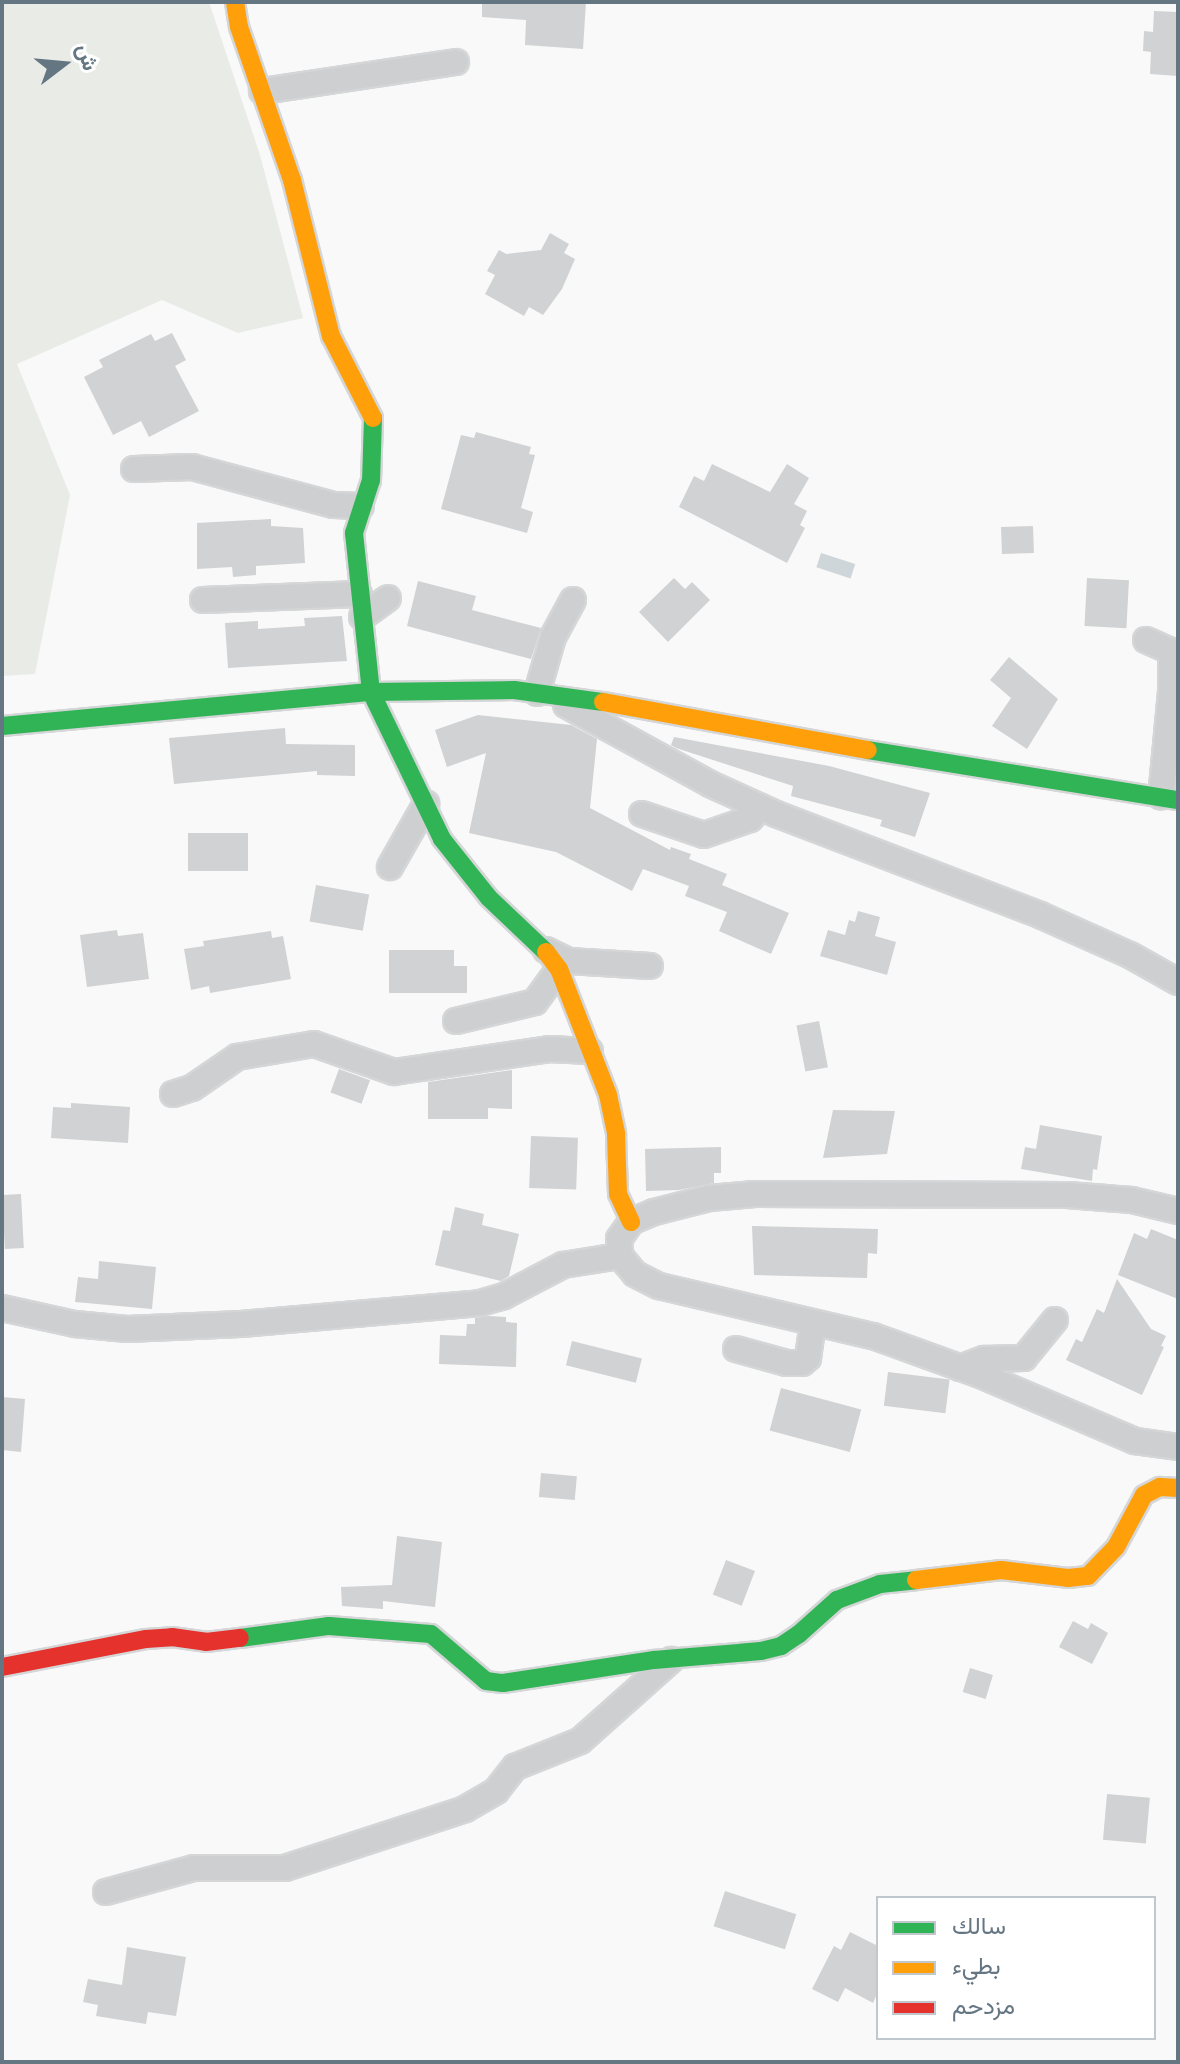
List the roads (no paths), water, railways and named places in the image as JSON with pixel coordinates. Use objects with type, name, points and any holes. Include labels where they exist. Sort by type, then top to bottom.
[{"type":"street","points":[[235,2],[239,27],[292,180],[331,336],[342,363],[364,394],[375,422],[371,480],[354,533],[371,692],[442,839],[489,898],[543,949],[559,969],[613,1114],[618,1194],[631,1222]]},
{"type":"street","points":[[262,91],[456,62]]},
{"type":"street","points":[[134,469],[192,467],[334,505],[361,506]]},
{"type":"street","points":[[203,600],[360,606],[388,598]]},
{"type":"street","points":[[542,693],[553,637],[573,600]]},
{"type":"street","points":[[2,726],[371,692],[474,689],[542,693],[649,708],[930,762],[1169,799],[1171,651],[1146,640]]},
{"type":"street","points":[[542,693],[670,765],[761,807],[1040,915],[1130,955],[1178,982]]},
{"type":"street","points":[[390,867],[426,804]]},
{"type":"street","points":[[642,814],[704,835],[743,822],[761,807]]},
{"type":"street","points":[[543,949],[569,961],[650,966]]},
{"type":"street","points":[[456,1021],[535,1002],[559,969]]},
{"type":"street","points":[[173,1094],[192,1088],[237,1057],[314,1044],[394,1072],[549,1049],[590,1051]]},
{"type":"street","points":[[1178,1211],[1132,1200],[1067,1195],[755,1194],[694,1201],[631,1222],[619,1239],[620,1256],[635,1274],[659,1286],[873,1336],[960,1368],[1135,1441],[1178,1447]]},
{"type":"street","points":[[2,1308],[75,1324],[127,1329],[241,1324],[480,1303],[504,1296],[563,1265],[620,1256]]},
{"type":"street","points":[[960,1368],[984,1359],[1024,1358],[1055,1320]]},
{"type":"street","points":[[736,1349],[787,1363],[802,1363],[808,1358],[813,1324]]},
{"type":"street","points":[[2,1667],[146,1639],[172,1637],[206,1642],[329,1626],[431,1634],[486,1681],[503,1683],[673,1659],[761,1651],[781,1646],[837,1600],[880,1584],[1001,1570],[1068,1578],[1088,1576],[1102,1565],[1116,1547],[1144,1495],[1160,1487],[1178,1488]]},
{"type":"street","points":[[106,1892],[194,1868],[285,1868],[465,1809],[496,1791],[515,1767],[580,1741],[673,1659]]}]
